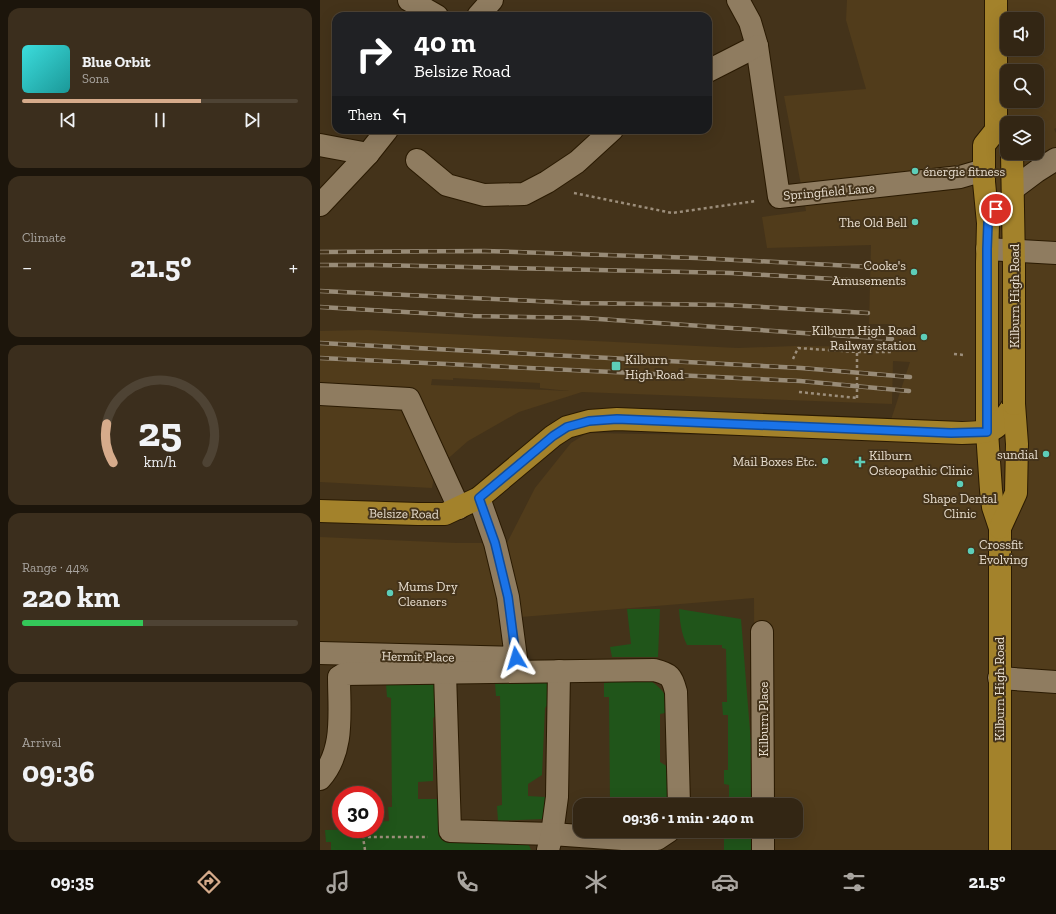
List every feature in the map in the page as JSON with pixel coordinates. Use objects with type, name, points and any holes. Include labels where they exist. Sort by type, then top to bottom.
[{"type":"main road","name":"Kilburn High Road","points":[[996,0],[1000,116]]},
{"type":"main road","name":"Kilburn High Road","points":[[1000,137],[984,145],[984,170],[988,223],[987,432],[993,507],[1000,528],[1000,850]]},
{"type":"main road","name":"Kilburn High Road","points":[[1000,528],[1016,493],[1017,444],[1014,404],[1012,160]]},
{"type":"main road","name":"Kilburn High Road","points":[[988,223],[1000,200],[1013,189]]},
{"type":"main road","points":[[987,432],[998,427],[1014,404]]},
{"type":"main road","name":"Belsize Road","points":[[320,511],[445,514],[479,498],[553,436],[567,427],[589,421],[617,419],[951,433],[987,432]]},
{"type":"street","points":[[409,0],[431,12]]},
{"type":"street","points":[[482,12],[492,0]]},
{"type":"street","name":"Springfield Lane","points":[[738,0],[750,22],[757,46],[778,197],[960,177],[984,170]]},
{"type":"street","points":[[712,69],[757,46]]},
{"type":"street","points":[[320,205],[368,154],[384,134]]},
{"type":"street","points":[[417,160],[447,185],[484,195],[524,194],[548,182],[577,162],[608,134]]},
{"type":"street","points":[[320,145],[368,154]]},
{"type":"street","points":[[1013,189],[1056,159]]},
{"type":"street","points":[[987,256],[1014,258],[1056,252]]},
{"type":"street","points":[[320,394],[409,399],[459,508]]},
{"type":"street","name":"Hermit Place","points":[[320,653],[516,658],[508,597],[495,543],[479,498]]},
{"type":"street","name":"Kilburn Place","points":[[762,632],[763,798]]},
{"type":"street","points":[[320,779],[334,756],[339,736],[339,677],[344,674],[654,670],[666,673],[673,680],[676,692],[679,798]]},
{"type":"street","points":[[550,842],[557,797],[559,671]]},
{"type":"street","points":[[445,673],[450,831],[550,842],[658,838]]},
{"type":"street","points":[[999,678],[1056,682]]},
{"type":"street","points":[[763,838],[763,850]]},
{"type":"path","points":[[548,182],[573,193],[672,213],[752,201]]},
{"type":"path","points":[[793,359],[798,348],[857,352],[893,352]]},
{"type":"path","points":[[799,392],[857,398],[857,352]]},
{"type":"path","points":[[366,850],[363,837],[440,837],[450,831]]},
{"type":"shaded area","points":[[847,0],[1056,0],[1056,128],[1054,129],[1056,133],[1056,850],[755,850],[755,838],[803,838],[803,798],[755,798],[754,598],[521,617],[525,668],[320,665],[320,537],[457,543],[507,543],[535,488],[571,443],[587,433],[885,438],[910,362],[893,361],[892,404],[582,392],[519,412],[468,441],[435,470],[432,488],[320,482],[320,331],[367,330],[738,348],[795,346],[894,347],[894,324],[869,324],[871,245],[767,248],[762,217],[806,211],[784,96],[866,89],[846,20]],"holes":[[[453,378],[540,383],[540,388],[569,391],[431,385],[432,379],[453,380]]]},
{"type":"green space","points":[[627,609],[660,609],[658,657],[612,657],[610,647],[631,644]]},
{"type":"green space","points":[[679,609],[741,619],[755,798],[729,798],[729,785],[724,784],[724,770],[728,770],[728,715],[723,715],[722,702],[727,702],[726,649],[722,648],[722,645],[687,645],[680,623]]},
{"type":"green space","points":[[643,677],[654,683],[668,700],[670,712],[660,714],[660,762],[670,768],[669,798],[610,798],[609,697],[604,697],[604,683]]},
{"type":"green space","points":[[435,679],[438,715],[433,718],[433,781],[418,782],[418,799],[439,799],[439,832],[528,843],[531,850],[331,850],[331,842],[326,842],[325,830],[332,830],[332,838],[384,838],[384,821],[389,821],[388,807],[392,807],[391,698],[387,697],[386,684]]},
{"type":"green space","points":[[552,679],[552,700],[545,708],[542,775],[528,784],[528,796],[545,797],[543,819],[498,821],[497,806],[502,805],[500,696],[496,696],[495,683]]},
{"type":"green space","points":[[724,838],[759,838],[760,850],[724,850]]},
{"type":"railway","points":[[320,252],[485,251],[697,258],[871,267]]},
{"type":"railway","points":[[320,265],[731,273],[869,281]]},
{"type":"railway","points":[[320,291],[579,303],[727,305],[868,313]]},
{"type":"railway","points":[[320,307],[473,316],[584,318],[892,339]]},
{"type":"railway","points":[[320,343],[801,368],[910,377]]},
{"type":"railway","points":[[320,358],[800,381],[909,391]]},
{"type":"place","name":"énergie fitness","points":[[915,171]]},
{"type":"place","name":"The Old Bell","points":[[915,222]]},
{"type":"place","name":"Cooke's Amusements","points":[[914,272]]},
{"type":"place","name":"Kilburn High Road Railway station","points":[[924,337]]},
{"type":"place","name":"Kilburn High Road","points":[[616,366]]},
{"type":"place","name":"sundial","points":[[1046,454]]},
{"type":"place","name":"Mail Boxes Etc.","points":[[825,461]]},
{"type":"place","name":"Kilburn Osteopathic Clinic","points":[[860,462]]},
{"type":"place","name":"Shape Dental Clinic","points":[[960,484]]},
{"type":"place","name":"Crossfit Evolving","points":[[971,551]]},
{"type":"place","name":"Mums Dry Cleaners","points":[[390,593]]},
{"type":"route","points":[[516,658],[508,597],[490,524],[479,498],[553,436],[567,427],[589,421],[617,419],[951,433],[987,432],[988,223],[990,217],[996,209]]}]
